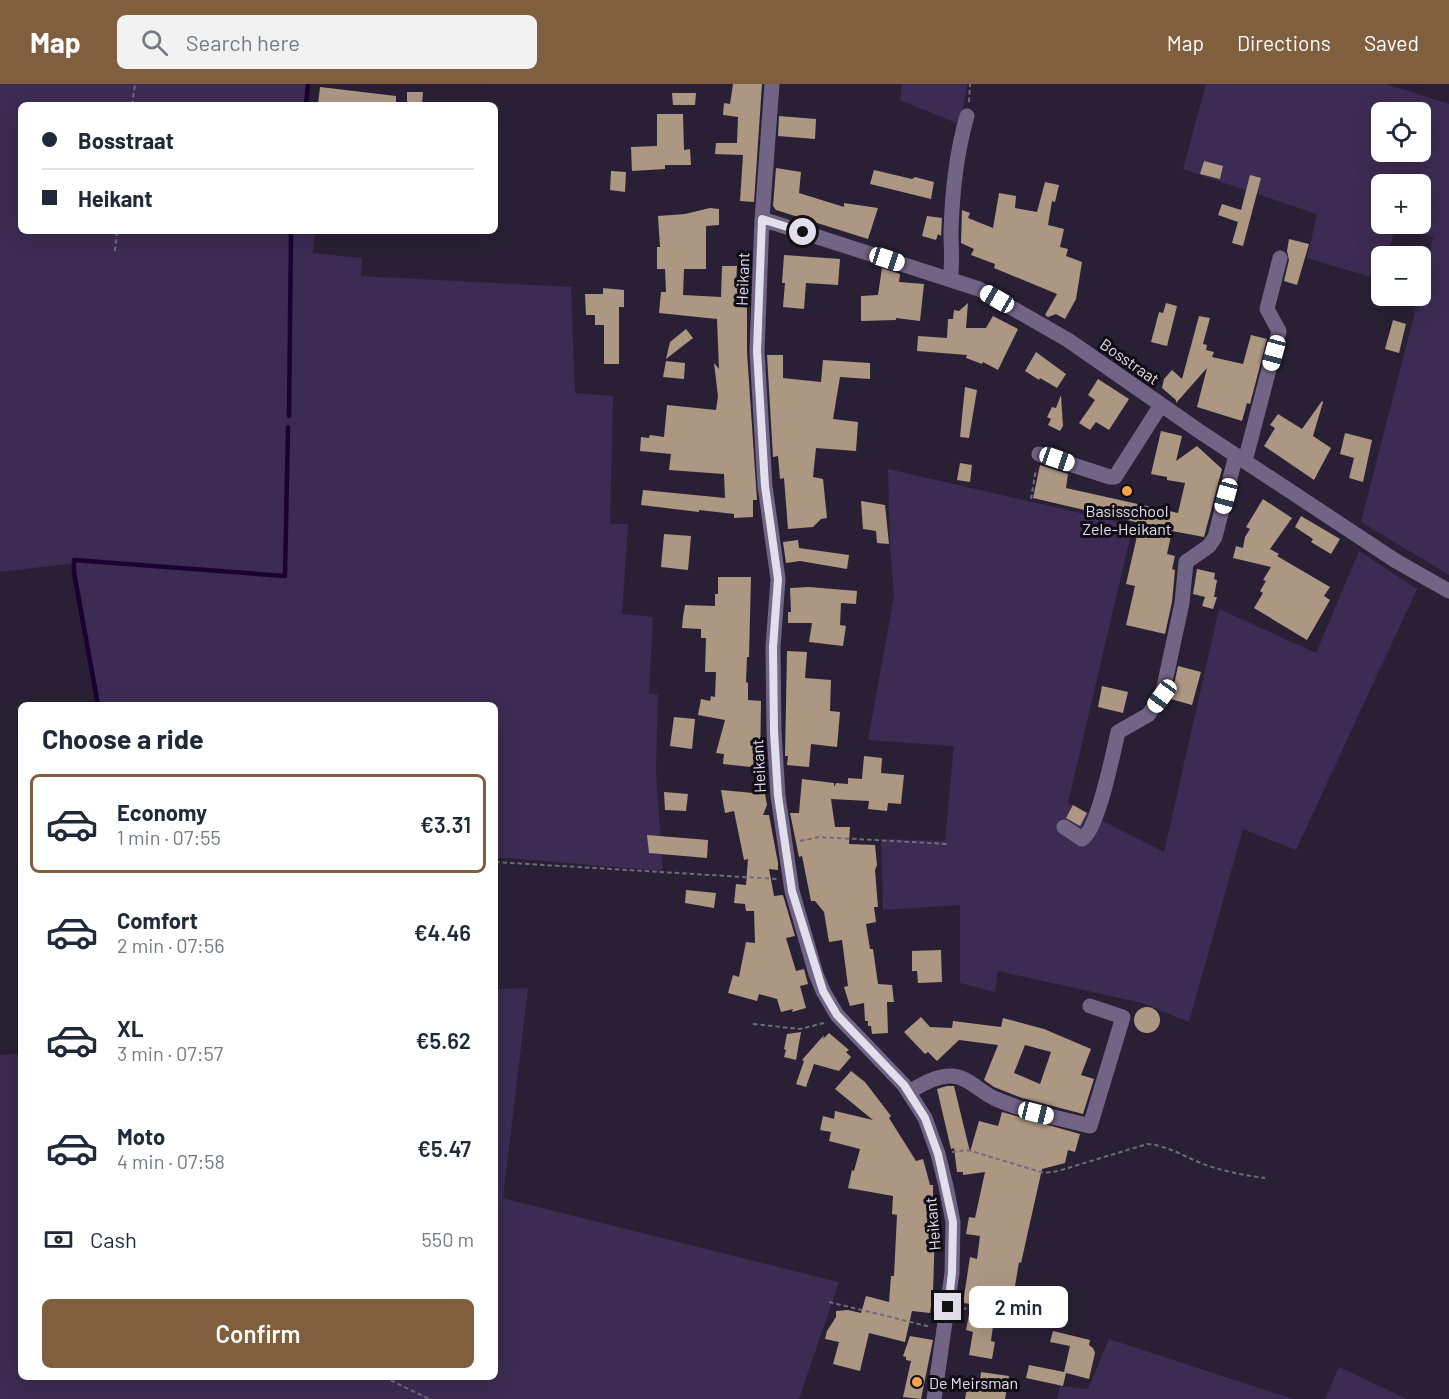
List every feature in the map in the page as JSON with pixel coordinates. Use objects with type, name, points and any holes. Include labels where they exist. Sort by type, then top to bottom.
[{"type":"street","name":"Heikant","points":[[772,84],[762,219],[757,351],[765,486],[778,579],[773,647],[774,732],[778,796],[790,879],[823,991],[837,1015],[909,1092],[925,1118],[938,1154],[953,1222],[952,1273],[934,1399]]},
{"type":"street","points":[[950,279],[953,261],[951,236],[953,187],[960,140],[967,116]]},
{"type":"street","name":"Bosstraat","points":[[762,219],[979,289],[1068,340],[1161,405],[1396,561],[1449,591]]},
{"type":"street","points":[[1064,827],[1082,839],[1086,837],[1096,816],[1118,732],[1148,716],[1162,696],[1182,603],[1186,562],[1209,546],[1215,537],[1279,331],[1267,309],[1280,258]]},
{"type":"street","points":[[1039,454],[1115,477],[1161,405]]},
{"type":"street","points":[[909,1092],[928,1082],[951,1076],[964,1079],[995,1099],[1036,1113],[1090,1126],[1123,1017],[1090,1006]]},
{"type":"path","points":[[132,102],[135,84]]},
{"type":"path","points":[[115,251],[117,234]]},
{"type":"path","points":[[1031,499],[1039,454]]},
{"type":"path","points":[[785,843],[819,837],[947,844]]},
{"type":"path","points":[[498,861],[790,879]]},
{"type":"path","points":[[753,1024],[800,1029],[822,1024]]},
{"type":"path","points":[[938,1154],[968,1150],[1044,1173],[1058,1171],[1147,1144],[1157,1144],[1203,1164],[1265,1178]]},
{"type":"path","points":[[829,1302],[944,1330]]},
{"type":"path","points":[[948,1307],[1030,1320]]},
{"type":"path","points":[[390,1380],[429,1399]]},
{"type":"shaded area","points":[[0,84],[306,84],[305,102],[18,102],[18,234],[315,234],[313,253],[362,258],[361,276],[571,287],[575,393],[613,396],[610,524],[628,524],[622,614],[653,617],[649,693],[658,695],[656,773],[663,871],[498,857],[498,702],[99,702],[75,563],[0,572]]},
{"type":"shaded area","points":[[902,84],[967,84],[961,125],[900,100]]},
{"type":"shaded area","points":[[1206,84],[1386,84],[1449,104],[1449,575],[1361,522],[1416,306],[1431,306],[1431,246],[1433,237],[1423,234],[1431,234],[1431,174],[1371,174],[1371,234],[1394,234],[1390,246],[1371,246],[1371,277],[1307,258],[1317,214],[1183,169]]},
{"type":"shaded area","points":[[888,469],[1133,525],[1068,803],[1164,852],[1219,609],[1316,653],[1359,551],[1417,589],[1296,850],[1243,829],[1189,1022],[1142,1003],[998,971],[995,992],[960,983],[960,905],[883,910],[881,839],[945,841],[954,746],[868,740],[894,596]]},
{"type":"shaded area","points":[[528,988],[503,1198],[839,1282],[799,1399],[0,1399],[0,1055],[18,1054],[18,1380],[498,1380],[498,989]]},
{"type":"shaded area","points":[[1109,1339],[1293,1399],[1057,1399],[1060,1386],[1088,1389]]},
{"type":"shaded area","points":[[1339,1367],[1407,1399],[1325,1399]]},
{"type":"building","points":[[733,84],[762,84],[754,202],[740,201],[743,155],[715,154],[716,143],[737,143],[738,117],[723,115],[724,103],[730,104]]},
{"type":"building","points":[[320,87],[396,96],[396,102],[318,102]]},
{"type":"building","points":[[407,92],[423,92],[422,102],[407,102]]},
{"type":"building","points":[[672,93],[696,93],[695,105],[673,105]]},
{"type":"building","points":[[657,114],[683,114],[684,150],[690,149],[691,165],[665,165],[665,169],[632,171],[631,147],[657,146]]},
{"type":"building","points":[[779,116],[816,119],[815,139],[778,136]]},
{"type":"building","points":[[1204,161],[1223,166],[1220,179],[1200,174]]},
{"type":"building","points":[[776,168],[801,172],[799,193],[844,207],[844,203],[878,208],[868,239],[776,210],[773,206]]},
{"type":"building","points":[[874,170],[934,182],[931,199],[870,184]]},
{"type":"building","points":[[611,171],[626,172],[625,192],[610,190]]},
{"type":"building","points":[[1250,175],[1261,178],[1243,246],[1232,243],[1238,222],[1218,215],[1222,204],[1241,210]]},
{"type":"building","points":[[1045,182],[1059,185],[1055,202],[1052,201],[1048,225],[1064,229],[1060,247],[1068,249],[1066,256],[1082,262],[1076,299],[1065,319],[1056,314],[1048,317],[1045,315],[1057,294],[994,268],[995,264],[971,255],[974,249],[961,243],[962,210],[970,213],[968,218],[993,228],[999,193],[1016,196],[1015,208],[1037,212]]},
{"type":"building","points":[[710,208],[719,209],[719,225],[706,226],[706,269],[684,269],[683,295],[721,297],[722,266],[737,266],[736,285],[747,285],[747,352],[757,500],[753,500],[753,517],[734,518],[734,514],[641,505],[643,490],[725,498],[724,474],[669,470],[671,454],[640,451],[641,437],[649,438],[650,435],[664,437],[667,405],[716,410],[718,396],[714,363],[719,369],[717,319],[659,313],[661,292],[666,292],[665,269],[657,269],[657,247],[660,247],[658,216],[685,214]]},
{"type":"building","points":[[927,216],[942,218],[941,236],[938,234],[936,240],[922,236]]},
{"type":"building","points":[[1289,239],[1309,244],[1297,285],[1284,281],[1289,260],[1287,251]]},
{"type":"building","points":[[784,255],[840,259],[838,285],[806,283],[804,309],[783,307]]},
{"type":"building","points":[[882,268],[900,274],[899,282],[924,284],[920,321],[896,318],[896,320],[861,321],[861,296],[878,295]]},
{"type":"building","points":[[603,288],[624,290],[624,307],[619,307],[619,364],[604,364],[604,325],[595,325],[595,315],[586,315],[585,294],[603,294]]},
{"type":"building","points":[[968,303],[966,328],[986,328],[993,316],[1018,329],[998,370],[983,362],[982,364],[966,358],[967,355],[917,351],[918,336],[947,338],[948,319],[953,319],[954,310],[959,311]]},
{"type":"building","points":[[1166,303],[1177,306],[1167,346],[1151,342],[1159,312],[1163,313]]},
{"type":"building","points":[[1199,316],[1210,318],[1203,344],[1207,345],[1206,350],[1214,352],[1212,357],[1243,364],[1251,335],[1267,339],[1250,404],[1247,403],[1242,421],[1197,407],[1207,368],[1176,403],[1176,400],[1162,388],[1164,379],[1172,370],[1182,379]]},
{"type":"building","points":[[1393,320],[1406,324],[1399,353],[1385,349]]},
{"type":"building","points":[[686,329],[693,338],[666,359],[670,342]]},
{"type":"building","points":[[1036,352],[1066,374],[1057,388],[1025,371]]},
{"type":"building","points":[[767,355],[783,355],[783,378],[821,382],[823,360],[870,363],[870,379],[840,377],[833,419],[858,422],[856,451],[816,448],[813,477],[823,479],[827,518],[821,519],[813,527],[788,529],[784,478],[780,479],[778,456],[773,457]]},
{"type":"building","points":[[666,361],[685,363],[684,379],[663,377]]},
{"type":"building","points":[[1098,379],[1129,399],[1109,430],[1096,422],[1090,430],[1079,423],[1095,400],[1088,395]]},
{"type":"building","points":[[965,387],[977,390],[969,438],[960,437]]},
{"type":"building","points":[[1061,395],[1063,426],[1060,431],[1048,425],[1051,419],[1047,417],[1052,407],[1056,408]]},
{"type":"building","points":[[1322,401],[1313,436],[1331,448],[1314,480],[1264,446],[1275,428],[1270,425],[1278,414],[1302,429]]},
{"type":"building","points":[[1161,431],[1182,436],[1176,461],[1197,446],[1222,469],[1204,537],[1172,531],[1167,554],[1175,556],[1172,569],[1175,570],[1172,602],[1165,634],[1126,625],[1135,586],[1126,584],[1140,523],[1033,498],[1040,465],[1068,474],[1066,488],[1178,513],[1185,483],[1151,474]]},
{"type":"building","points":[[1345,433],[1372,440],[1363,482],[1349,478],[1354,458],[1340,454]]},
{"type":"building","points":[[960,463],[972,465],[970,482],[957,480]]},
{"type":"building","points":[[1263,499],[1292,518],[1270,549],[1279,554],[1277,556],[1330,587],[1324,596],[1330,600],[1307,640],[1254,608],[1263,593],[1260,591],[1266,581],[1263,580],[1271,567],[1233,558],[1236,546],[1243,548],[1245,537],[1250,529],[1246,527]]},
{"type":"building","points":[[861,501],[885,505],[889,544],[877,543],[876,531],[863,529]]},
{"type":"building","points":[[1301,516],[1340,539],[1331,554],[1311,542],[1313,539],[1295,527]]},
{"type":"building","points":[[664,534],[691,536],[688,570],[661,567]]},
{"type":"building","points":[[798,540],[799,548],[849,555],[847,569],[800,561],[786,563],[783,542]]},
{"type":"building","points":[[1197,569],[1215,573],[1214,579],[1217,580],[1214,597],[1217,597],[1213,609],[1202,606],[1205,597],[1193,594]]},
{"type":"building","points":[[718,577],[751,577],[749,657],[747,657],[746,682],[748,683],[748,700],[761,701],[760,768],[723,764],[724,754],[716,753],[725,720],[698,715],[701,699],[710,701],[711,696],[715,697],[716,672],[705,672],[706,638],[701,638],[701,629],[682,628],[683,617],[685,605],[715,606]]},
{"type":"building","points":[[809,587],[857,591],[856,604],[841,603],[840,625],[846,626],[843,646],[809,642],[812,623],[788,623],[788,612],[791,612],[790,588]]},
{"type":"building","points":[[787,651],[807,652],[805,678],[831,680],[830,711],[840,712],[837,747],[811,744],[809,767],[787,765],[788,756],[785,756]]},
{"type":"building","points":[[1178,666],[1201,672],[1192,705],[1171,699]]},
{"type":"building","points":[[1102,686],[1128,692],[1123,713],[1098,707]]},
{"type":"building","points":[[674,717],[695,719],[692,749],[670,746]]},
{"type":"building","points":[[864,756],[882,758],[881,773],[904,775],[901,804],[888,803],[887,811],[868,809],[869,801],[831,799],[835,827],[850,827],[849,844],[875,845],[878,907],[874,907],[876,922],[866,924],[870,949],[873,949],[878,984],[892,985],[894,1002],[887,1002],[888,1033],[872,1034],[871,1026],[868,1026],[868,1021],[865,1021],[864,1003],[850,1006],[848,1000],[844,987],[848,986],[842,940],[829,942],[824,912],[815,901],[811,901],[790,813],[799,813],[802,779],[834,783],[834,787],[836,783],[848,784],[848,778],[862,779]]},
{"type":"building","points":[[721,790],[765,794],[767,805],[763,815],[769,815],[778,863],[778,870],[769,869],[774,896],[783,895],[795,936],[786,938],[796,971],[804,969],[808,984],[800,986],[806,1008],[781,1012],[777,999],[759,994],[757,1001],[728,993],[733,975],[739,977],[746,942],[755,943],[754,911],[746,911],[745,904],[734,903],[736,884],[746,885],[748,859],[744,860],[734,811],[725,813]]},
{"type":"building","points":[[664,792],[688,794],[686,811],[665,810]]},
{"type":"building","points":[[1073,805],[1087,813],[1080,826],[1066,818]]},
{"type":"building","points":[[647,835],[708,840],[707,858],[649,853]]},
{"type":"building","points":[[686,890],[716,893],[714,908],[685,903]]},
{"type":"building","points":[[941,950],[942,982],[918,983],[917,971],[912,971],[912,951]]},
{"type":"building","points":[[1147,1007],[1156,1011],[1160,1020],[1156,1029],[1147,1033],[1138,1029],[1134,1020],[1138,1011]]},
{"type":"building","points":[[921,1017],[930,1027],[952,1028],[953,1021],[1001,1027],[1003,1018],[1044,1029],[1091,1049],[1081,1075],[1094,1079],[1083,1114],[1022,1098],[994,1087],[984,1080],[998,1045],[959,1040],[937,1061],[928,1052],[925,1054],[904,1032]],"holes":[[[1025,1045],[1051,1052],[1040,1084],[1014,1073]]]},
{"type":"building","points":[[801,1032],[796,1060],[784,1057],[787,1034]]},
{"type":"building","points":[[829,1033],[849,1050],[846,1052],[851,1057],[839,1071],[814,1064],[806,1087],[796,1084],[804,1061],[802,1060],[824,1035],[823,1039]]},
{"type":"building","points":[[851,1071],[865,1082],[891,1116],[889,1118],[916,1161],[923,1159],[930,1185],[933,1185],[933,1228],[935,1228],[930,1313],[912,1311],[905,1342],[869,1333],[860,1371],[833,1364],[839,1342],[825,1339],[836,1317],[836,1311],[848,1310],[861,1313],[866,1296],[889,1302],[891,1276],[894,1276],[897,1215],[892,1214],[893,1196],[848,1188],[860,1149],[829,1141],[831,1132],[820,1130],[823,1116],[834,1119],[835,1111],[873,1120],[835,1089]]},
{"type":"building","points":[[954,1086],[970,1152],[979,1121],[998,1126],[1002,1112],[1080,1134],[1075,1152],[1068,1150],[1065,1163],[1042,1169],[1021,1263],[1019,1262],[1013,1298],[995,1295],[990,1325],[993,1326],[991,1341],[995,1342],[992,1359],[969,1355],[973,1332],[966,1330],[971,1304],[963,1303],[970,1257],[977,1259],[980,1236],[966,1234],[969,1217],[975,1218],[985,1172],[963,1175],[963,1172],[957,1172],[954,1148],[951,1149],[937,1089]]},
{"type":"building","points":[[1053,1331],[1090,1340],[1089,1345],[1095,1353],[1089,1379],[1066,1373],[1063,1386],[1026,1378],[1029,1365],[1064,1372],[1070,1346],[1050,1342]]},
{"type":"building","points":[[910,1336],[933,1340],[921,1399],[903,1397],[911,1361],[906,1360],[903,1356]]},
{"type":"building","points":[[981,1372],[1009,1376],[1005,1399],[965,1399],[969,1378],[980,1380]]},
{"type":"waterway","points":[[306,102],[308,84]]},
{"type":"waterway","points":[[289,416],[291,234]]},
{"type":"waterway","points":[[97,702],[74,573],[74,560],[285,576],[288,427]]},
{"type":"place","name":"Basisschool Zele-Heikant","points":[[1127,491]]},
{"type":"place","name":"De Meirsman","points":[[917,1382]]},
{"type":"route","points":[[803,232],[762,219],[757,351],[765,486],[778,579],[773,647],[774,732],[778,796],[792,891],[823,991],[837,1015],[904,1085],[925,1118],[938,1154],[953,1222],[952,1273],[948,1307]]}]
